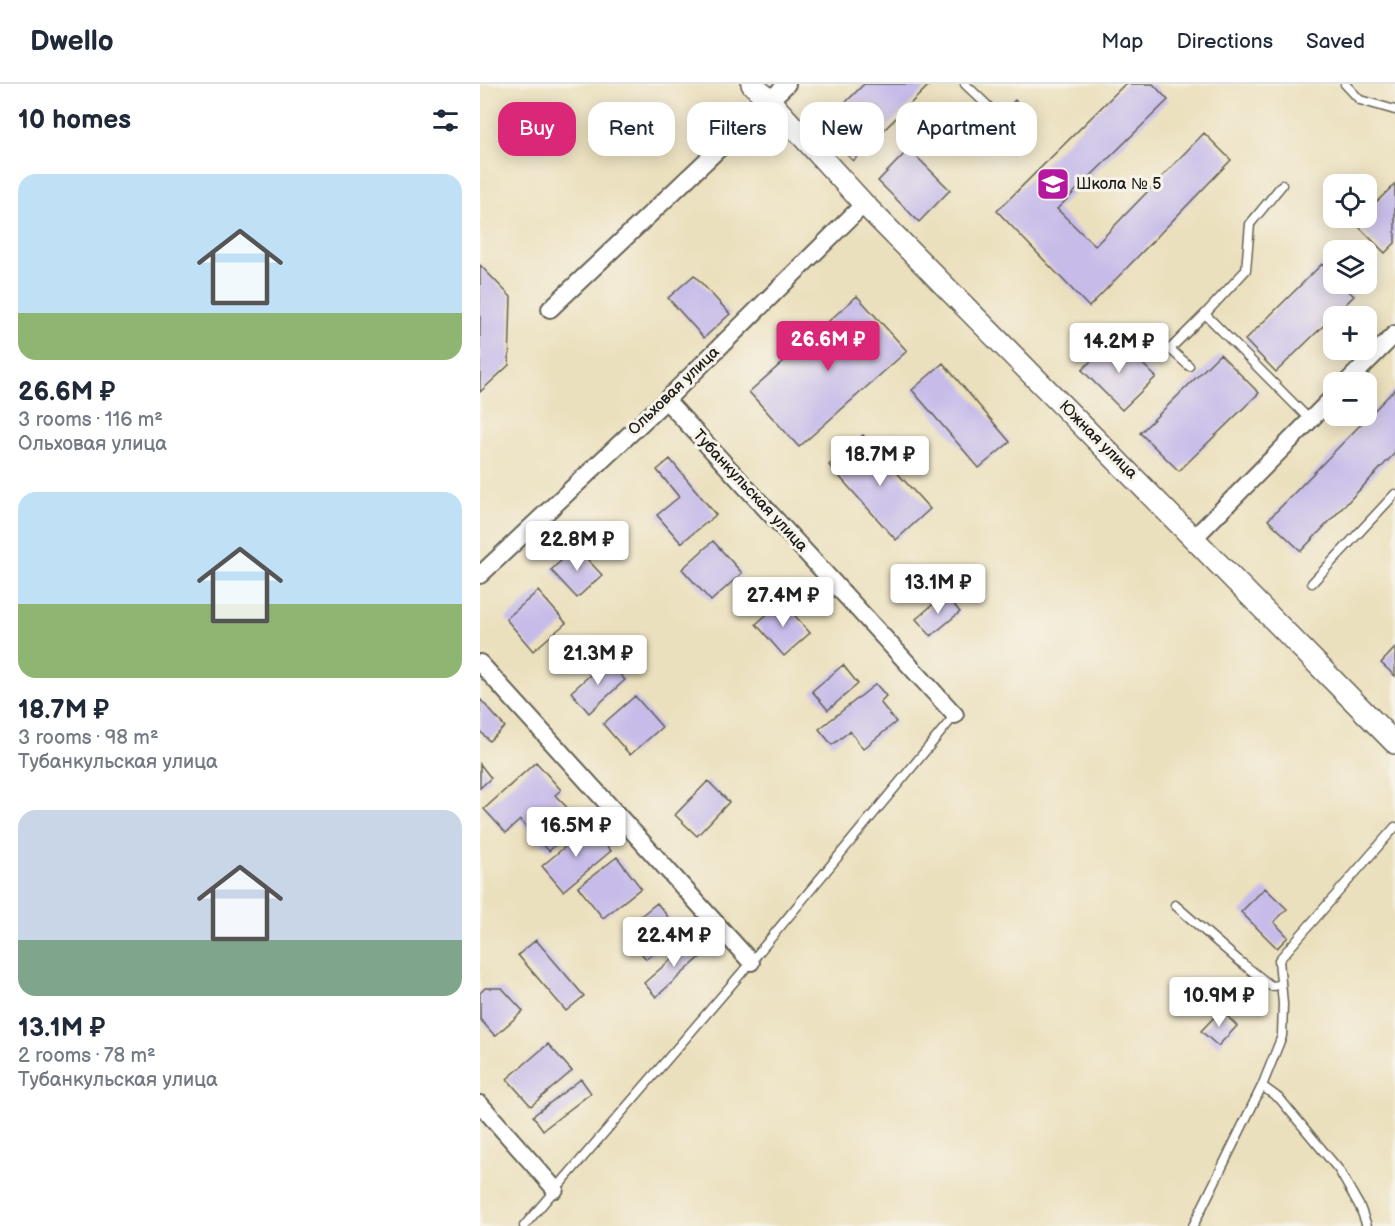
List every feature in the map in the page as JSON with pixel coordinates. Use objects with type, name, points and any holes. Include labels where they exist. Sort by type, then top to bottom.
[{"type":"street","name":"Южная улица","points":[[752,84],[864,204],[1395,742]]},
{"type":"street","points":[[550,309],[787,84]]},
{"type":"street","name":"Ольховая улица","points":[[480,574],[666,400],[864,204]]},
{"type":"street","points":[[1357,372],[1395,334]]},
{"type":"street","name":"Тубанкульская улица","points":[[666,400],[955,715]]},
{"type":"street","points":[[1194,538],[1323,407]]},
{"type":"street","points":[[480,663],[751,962]]},
{"type":"street","points":[[480,1104],[555,1189]]},
{"type":"lane","points":[[965,84],[984,102]]},
{"type":"lane","points":[[1345,84],[1360,100],[1395,110]]},
{"type":"lane","points":[[1189,366],[1170,349],[1246,270],[1250,224],[1282,185]]},
{"type":"lane","points":[[1205,314],[1310,420]]},
{"type":"lane","points":[[1312,583],[1395,494]]},
{"type":"lane","points":[[524,1226],[751,962],[955,715]]},
{"type":"lane","points":[[1193,1226],[1262,1086],[1282,1036],[1283,1004],[1280,960],[1395,827]]},
{"type":"lane","points":[[1175,904],[1271,986],[1281,985]]},
{"type":"lane","points":[[1262,1086],[1280,1100],[1339,1170],[1360,1207],[1367,1226]]},
{"type":"building","points":[[864,84],[927,84],[928,86],[912,102],[896,102],[896,118],[884,130],[884,102],[846,102]]},
{"type":"building","name":"Школа № 5","points":[[1125,84],[1153,84],[1168,100],[1057,209],[1095,246],[1204,133],[1231,160],[1089,307],[997,211]]},
{"type":"building","points":[[848,156],[858,156],[853,161]]},
{"type":"building","points":[[902,156],[916,156],[950,190],[919,222],[878,181]]},
{"type":"building","points":[[1395,184],[1395,243],[1385,253],[1377,245],[1377,240],[1372,240],[1360,228],[1377,228],[1377,201]]},
{"type":"building","points":[[1322,264],[1323,294],[1352,294],[1354,296],[1344,306],[1323,306],[1323,326],[1276,372],[1245,340]]},
{"type":"building","points":[[480,265],[511,297],[509,365],[480,392]]},
{"type":"building","points":[[694,275],[730,314],[704,338],[668,298]]},
{"type":"building","points":[[857,296],[907,351],[799,447],[749,392]]},
{"type":"building","points":[[1115,337],[1156,377],[1122,410],[1082,370]]},
{"type":"building","points":[[1220,354],[1259,393],[1179,471],[1140,433]]},
{"type":"building","points":[[943,363],[1010,442],[979,468],[912,390]]},
{"type":"building","points":[[1395,389],[1395,453],[1301,551],[1268,520],[1359,426],[1377,426],[1377,408]]},
{"type":"building","points":[[863,435],[930,509],[896,540],[829,465]]},
{"type":"building","points":[[670,459],[716,515],[681,543],[657,515],[679,497],[657,470]]},
{"type":"building","points":[[713,541],[742,573],[711,601],[682,569]]},
{"type":"building","points":[[576,547],[602,575],[577,598],[551,570]]},
{"type":"building","points":[[538,591],[566,623],[533,651],[506,619]]},
{"type":"building","points":[[945,594],[960,612],[931,636],[916,619]]},
{"type":"building","points":[[782,601],[810,633],[784,656],[756,624]]},
{"type":"building","points":[[1395,648],[1395,676],[1381,663]]},
{"type":"building","points":[[607,660],[625,680],[589,713],[571,692]]},
{"type":"building","points":[[843,665],[858,684],[828,710],[812,691]]},
{"type":"building","points":[[876,684],[886,696],[880,702],[896,722],[863,749],[850,731],[832,745],[819,729]]},
{"type":"building","points":[[635,696],[662,727],[630,755],[603,724]]},
{"type":"building","points":[[480,699],[505,727],[489,741],[480,731]]},
{"type":"building","points":[[536,762],[561,790],[555,795],[581,822],[549,851],[520,820],[506,833],[484,809]]},
{"type":"building","points":[[480,764],[491,778],[480,788]]},
{"type":"building","points":[[708,781],[729,802],[697,836],[675,815]]},
{"type":"building","points":[[590,826],[611,851],[563,891],[542,866]]},
{"type":"building","points":[[617,857],[641,888],[603,918],[578,887]]},
{"type":"building","points":[[1265,888],[1287,909],[1274,922],[1288,937],[1277,948],[1241,912]]},
{"type":"building","points":[[657,903],[680,932],[646,959],[623,930]]},
{"type":"building","points":[[536,940],[584,996],[566,1011],[518,955]]},
{"type":"building","points":[[693,940],[705,953],[656,997],[644,983]]},
{"type":"building","points":[[485,988],[502,988],[523,1011],[495,1036],[480,1019],[480,993]]},
{"type":"building","points":[[1221,1010],[1237,1026],[1218,1046],[1201,1031]]},
{"type":"building","points":[[548,1044],[572,1071],[531,1106],[507,1079]]},
{"type":"building","points":[[581,1079],[591,1093],[543,1130],[533,1116]]},
{"type":"place","name":"Школа № 5","points":[[1053,184]]}]
